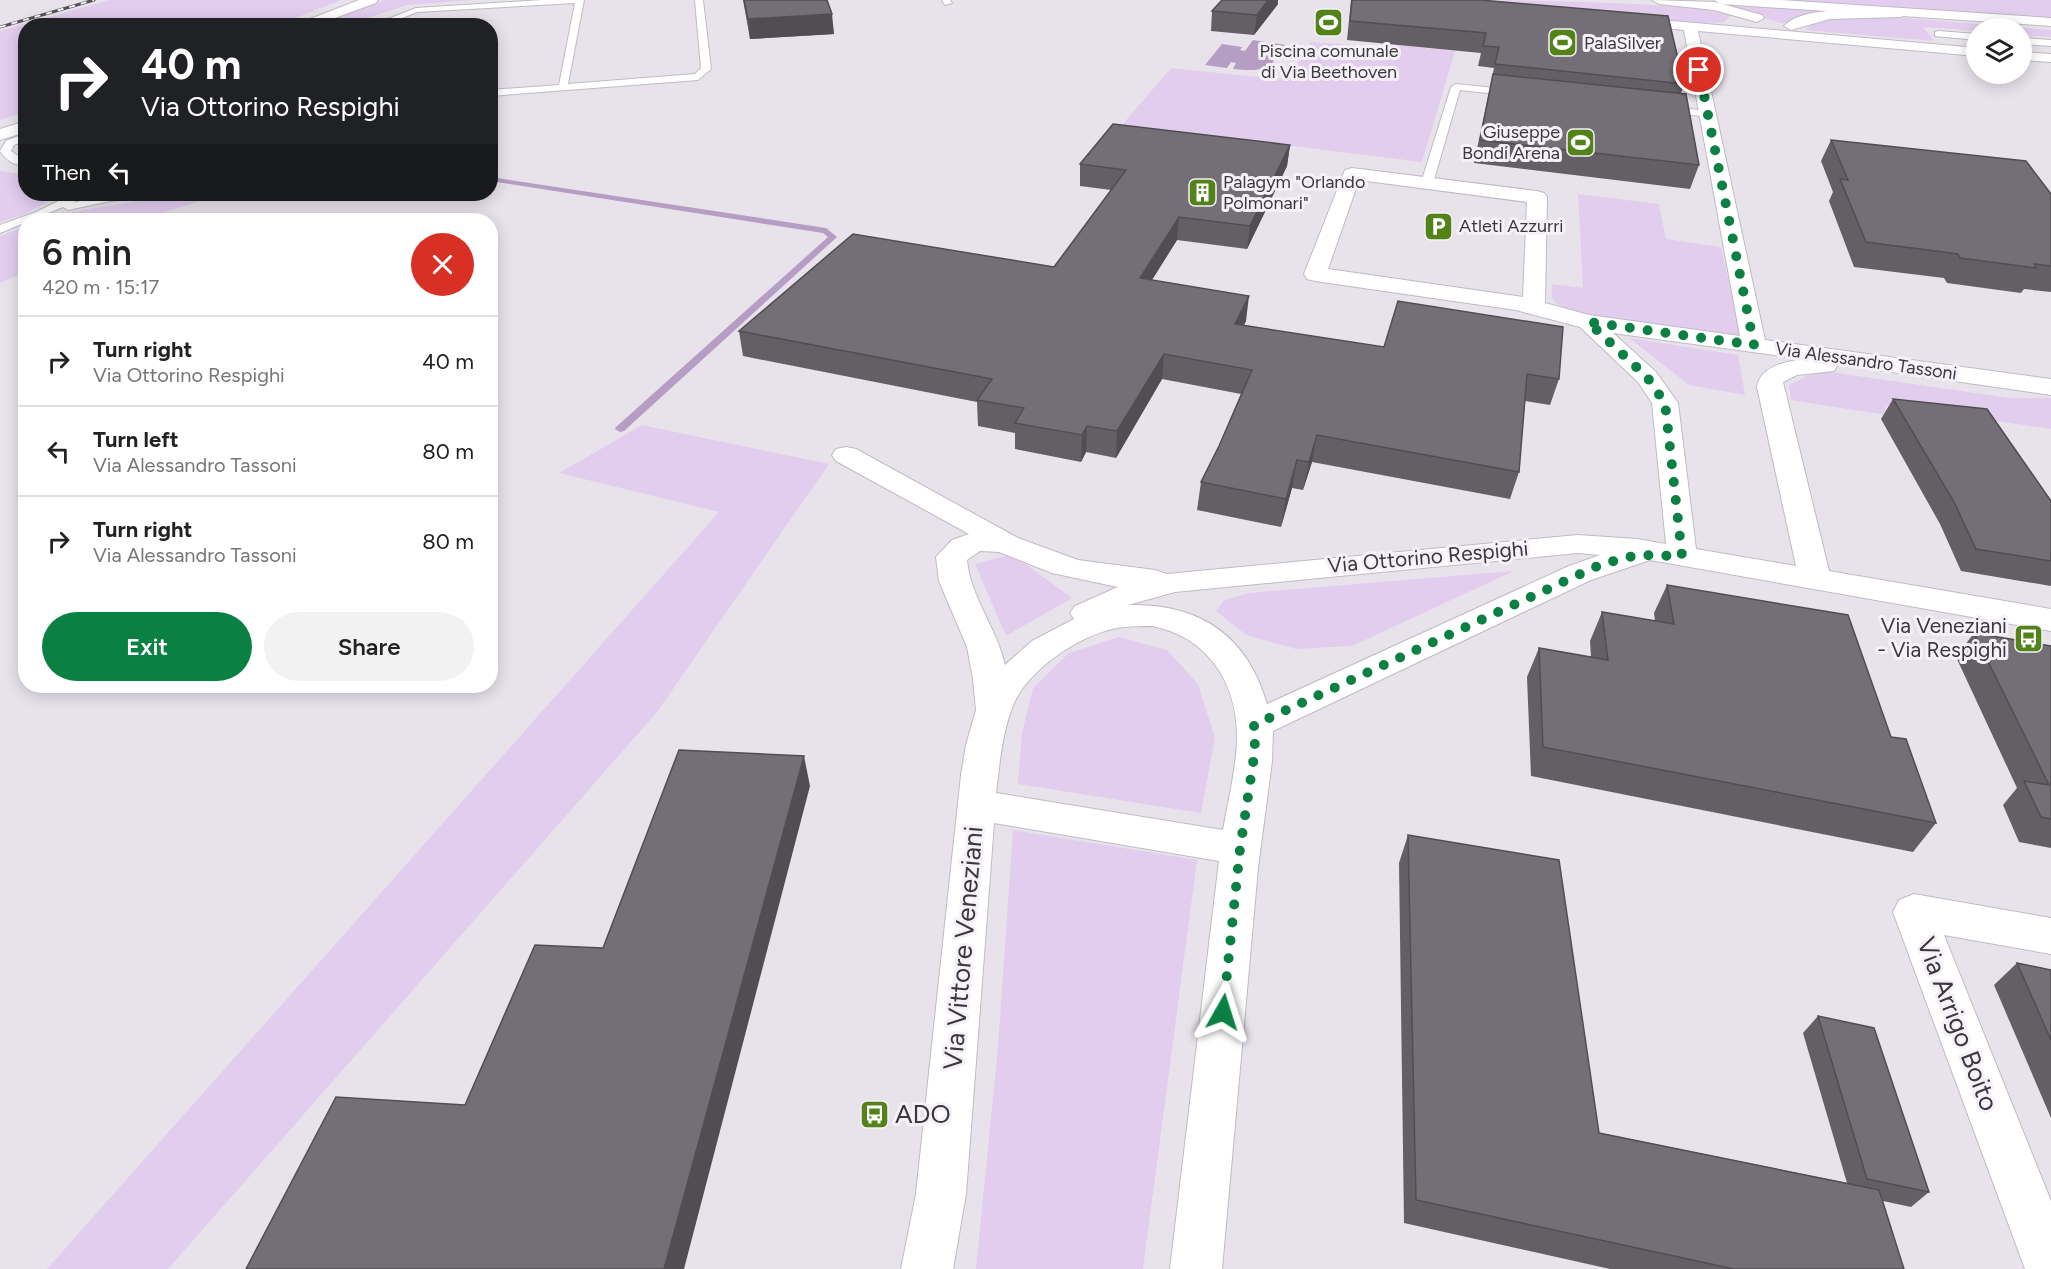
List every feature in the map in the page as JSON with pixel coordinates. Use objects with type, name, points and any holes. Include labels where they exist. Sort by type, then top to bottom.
[{"type":"street","points":[[341,11],[360,0]]},
{"type":"street","points":[[321,18],[371,0]]},
{"type":"street","points":[[1659,0],[2051,22]]},
{"type":"street","points":[[1690,27],[1724,25],[1740,19],[1734,12],[1718,3]]},
{"type":"street","points":[[1718,3],[1759,19],[1768,26],[1771,34]]},
{"type":"street","points":[[1790,35],[1788,28],[1804,20],[1836,15],[1901,13]]},
{"type":"street","points":[[1920,14],[2051,28]]},
{"type":"street","points":[[1610,20],[1966,51]]},
{"type":"street","points":[[1690,27],[1754,345]]},
{"type":"street","points":[[2032,57],[2051,58]]},
{"type":"street","points":[[0,124],[18,118]]},
{"type":"street","points":[[0,135],[18,129]]},
{"type":"street","name":"Via Alessandro Tassoni","points":[[1427,183],[1352,174],[1315,274],[1534,307],[1588,322],[2051,388]]},
{"type":"street","points":[[1427,183],[1537,197],[1534,307]]},
{"type":"street","points":[[1588,322],[1647,377],[1665,403],[1682,556]]},
{"type":"street","name":"Via Alessandro Tassoni","points":[[1815,579],[1772,400],[1771,379],[1799,367],[1826,366],[1992,389],[2051,388]]},
{"type":"street","name":"Via Ottorino Respighi","points":[[846,455],[1009,544],[1063,566],[1113,576],[1175,582]]},
{"type":"street","name":"Via Ottorino Respighi","points":[[993,711],[984,646],[960,595],[951,567],[951,556],[958,548],[974,542],[1009,544]]},
{"type":"street","name":"Via Ottorino Respighi","points":[[1042,649],[1077,618],[1098,606],[1146,587],[1175,582],[1578,544],[1604,544],[1682,556],[2051,620]]},
{"type":"street","name":"Via Ottorino Respighi","points":[[1254,725],[1602,564],[1637,555],[1682,556]]},
{"type":"street","name":"Via Vittore Veneziani","points":[[927,1269],[941,1194],[976,804],[982,756],[993,711],[1005,688],[1042,649],[1083,626],[1106,620],[1145,615],[1189,624],[1206,634],[1222,649],[1245,684],[1254,725],[1255,750],[1240,849],[1196,1269]]},
{"type":"street","name":"Via Vittore Veneziani","points":[[976,804],[1240,849]]},
{"type":"street","name":"Via Arrigo Boito","points":[[2051,936],[1914,912],[2051,1267]]},
{"type":"lane","points":[[395,18],[416,10],[580,0],[563,88]]},
{"type":"lane","points":[[498,92],[682,79],[702,75],[706,69],[699,0]]},
{"type":"lane","points":[[444,18],[449,8]]},
{"type":"lane","points":[[1938,34],[1966,36]]},
{"type":"lane","points":[[2032,42],[2049,45]]},
{"type":"lane","points":[[1427,183],[1456,87],[1525,94]]},
{"type":"lane","points":[[1651,108],[1708,114]]},
{"type":"lane","points":[[18,140],[10,143],[5,151],[18,161]]},
{"type":"lane","points":[[0,163],[18,164]]},
{"type":"lane","points":[[42,213],[67,201]]},
{"type":"lane","points":[[44,213],[96,201]]},
{"type":"lane","points":[[0,228],[18,222]]},
{"type":"shaded area","points":[[109,0],[341,0],[295,18],[46,18]]},
{"type":"shaded area","points":[[385,0],[474,0],[407,5],[367,18],[335,18]]},
{"type":"shaded area","points":[[1425,0],[1634,4],[1711,11],[1731,16],[1724,22],[1702,23]]},
{"type":"shaded area","points":[[1763,0],[2051,0],[2051,21]]},
{"type":"shaded area","points":[[1716,3],[1826,11],[1790,23],[1781,23]]},
{"type":"shaded area","points":[[1882,16],[1966,23],[1966,30],[1923,27],[1934,41],[1805,30],[1832,18]]},
{"type":"shaded area","points":[[18,26],[18,114],[0,120],[0,31]]},
{"type":"shaded area","points":[[2032,28],[2051,30],[2051,37],[2032,36]]},
{"type":"shaded area","points":[[1253,40],[1286,45],[1266,54],[1274,61],[1260,69],[1233,69],[1236,63],[1231,62],[1227,68],[1205,65],[1222,44],[1242,47],[1240,50],[1245,51]]},
{"type":"shaded area","points":[[1311,42],[1386,47],[1387,44],[1455,51],[1422,162],[1122,125],[1171,68],[1287,80]]},
{"type":"shaded area","points":[[0,171],[18,174],[18,201],[50,201],[26,213],[18,213],[18,216],[0,222]]},
{"type":"shaded area","points":[[1578,194],[1659,204],[1666,239],[1721,247],[1741,336],[1614,319],[1587,314],[1555,302],[1552,296],[1552,284],[1583,288]]},
{"type":"shaded area","points":[[200,201],[162,213],[68,213],[73,212],[136,202]]},
{"type":"shaded area","points":[[18,230],[18,275],[0,283],[0,236]]},
{"type":"shaded area","points":[[1629,338],[1738,355],[1745,395],[1689,385]]},
{"type":"shaded area","points":[[1823,371],[2010,398],[2051,398],[2051,429],[1885,405],[1886,415],[1791,400],[1789,385]]},
{"type":"shaded area","points":[[642,425],[829,464],[657,712],[168,1269],[47,1269],[719,512],[559,473]]},
{"type":"shaded area","points":[[1012,554],[1072,598],[1006,636],[975,564]]},
{"type":"shaded area","points":[[1514,571],[1352,646],[1296,649],[1246,635],[1216,611],[1224,600],[1249,593]]},
{"type":"shaded area","points":[[1119,637],[1167,650],[1198,684],[1215,738],[1201,813],[1018,784],[1022,733],[1033,688],[1069,653]]},
{"type":"shaded area","points":[[1013,830],[1197,860],[1143,1269],[976,1269],[998,1047]]},
{"type":"building","points":[[744,0],[827,0],[832,14],[748,19]]},
{"type":"building","points":[[1222,0],[1268,0],[1257,15],[1212,11]]},
{"type":"building","points":[[1352,0],[1480,0],[1668,16],[1684,84],[1495,64],[1499,47],[1483,46],[1486,33],[1350,21]]},
{"type":"building","points":[[1493,74],[1686,94],[1699,165],[1480,140]]},
{"type":"building","points":[[1113,124],[1290,145],[1250,226],[1179,217],[1140,278],[1249,296],[1235,324],[1384,347],[1398,301],[1563,327],[1559,379],[1527,374],[1519,472],[1317,435],[1309,462],[1297,460],[1286,499],[1201,482],[1252,370],[1164,354],[1117,431],[1087,426],[1082,435],[1015,423],[1024,408],[977,400],[992,379],[739,331],[853,234],[1054,267],[1126,170],[1080,164]]},
{"type":"building","points":[[1831,140],[2026,161],[2051,194],[2051,266],[2034,264],[2036,268],[1960,258],[1958,254],[1866,242],[1840,179],[1848,180]]},
{"type":"building","points":[[1893,399],[1987,409],[2051,501],[2051,561],[1976,549],[1954,502]]},
{"type":"building","points":[[1667,585],[1848,615],[1891,737],[1906,739],[1936,823],[1543,747],[1539,648],[1608,660],[1602,612],[1674,624]]},
{"type":"building","points":[[1974,633],[2051,646],[2051,819],[2041,817],[2024,781],[2049,785]]},
{"type":"building","points":[[679,750],[804,756],[664,1269],[246,1269],[336,1097],[465,1105],[535,945],[603,948]]},
{"type":"building","points":[[1408,835],[1559,860],[1599,1133],[1879,1190],[1904,1269],[1734,1269],[1416,1200]]},
{"type":"building","points":[[2017,963],[2051,970],[2051,1040]]},
{"type":"building","points":[[1818,1016],[1874,1028],[1929,1192],[1867,1179]]},
{"type":"waterway","points":[[498,180],[826,231],[833,237],[620,429]]},
{"type":"railway","points":[[31,18],[94,0]]},
{"type":"railway","points":[[0,27],[18,22]]},
{"type":"place","name":"Piscina comunale di Via Beethoven","points":[[1329,22]]},
{"type":"place","name":"PalaSilver","points":[[1563,43]]},
{"type":"place","name":"Giuseppe Bondi Arena","points":[[1581,142]]},
{"type":"place","name":"Palagym \"Orlando Polmonari\"","points":[[1202,192]]},
{"type":"place","name":"Atleti Azzurri","points":[[1438,226]]},
{"type":"place","name":"Via Veneziani - Via Respighi","points":[[2028,638]]},
{"type":"place","name":"ADO","points":[[874,1114]]},
{"type":"route","points":[[1223,1012],[1240,849],[1255,750],[1254,725],[1602,564],[1637,555],[1682,556],[1665,403],[1647,377],[1588,322],[1754,345],[1699,70]]}]
